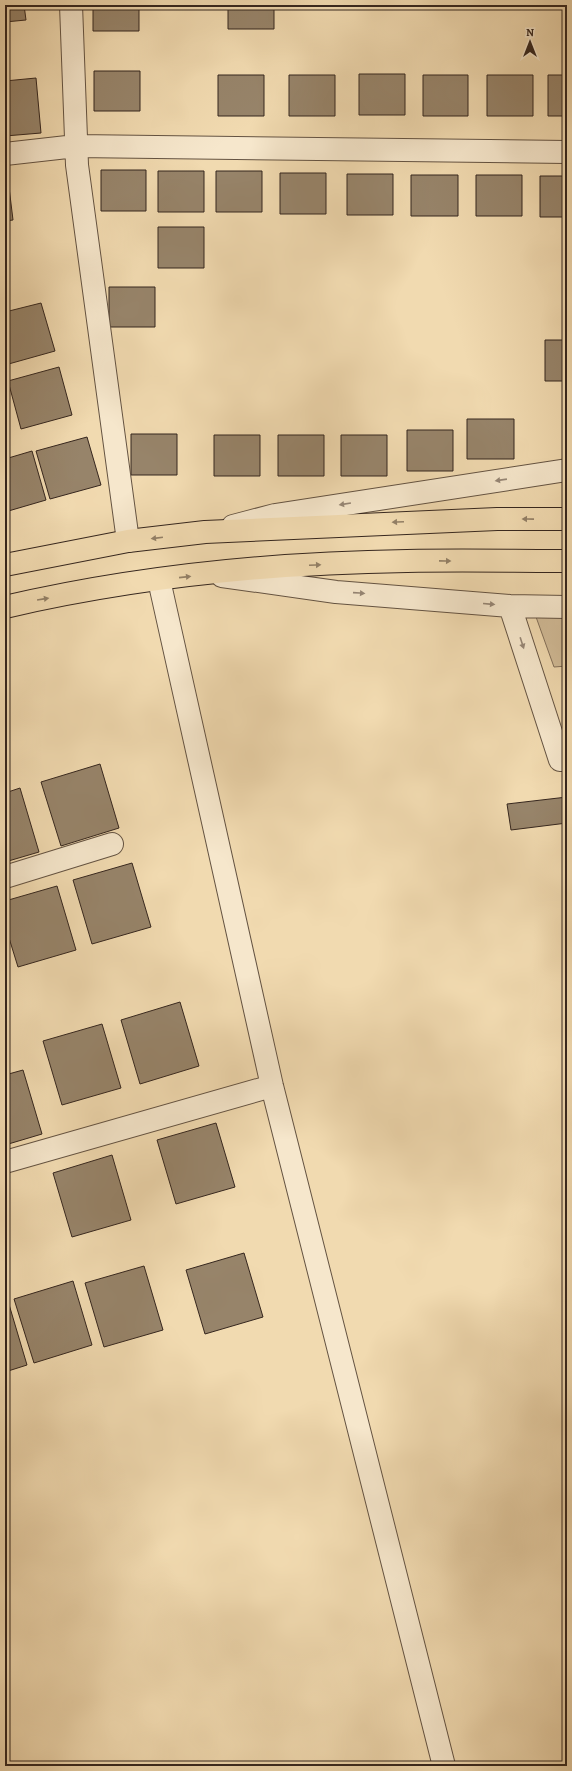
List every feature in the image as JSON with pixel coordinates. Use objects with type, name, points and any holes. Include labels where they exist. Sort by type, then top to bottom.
[{"type":"main road","points":[[5,565],[128,541],[205,532],[497,518],[567,520]]},
{"type":"main road","points":[[5,607],[33,600],[158,580],[291,566],[407,561],[567,561]]},
{"type":"street","points":[[71,5],[78,173],[128,541]]},
{"type":"street","points":[[5,154],[76,146],[567,152]]},
{"type":"street","points":[[205,532],[275,515],[567,470]]},
{"type":"street","points":[[209,574],[336,592],[510,606],[567,607]]},
{"type":"street","points":[[158,580],[272,1086],[444,1766]]},
{"type":"street","points":[[510,606],[560,760],[567,760]]},
{"type":"street","points":[[5,876],[112,844]]},
{"type":"street","points":[[5,1162],[272,1086]]},
{"type":"shaded area","points":[[567,602],[567,666],[554,667],[531,603]]},
{"type":"building","points":[[5,5],[24,5],[26,20],[5,22]]},
{"type":"building","points":[[93,5],[139,5],[139,31],[93,31]]},
{"type":"building","points":[[228,5],[274,5],[274,29],[228,29]]},
{"type":"building","points":[[94,71],[140,71],[140,111],[94,111]]},
{"type":"building","points":[[359,74],[405,74],[405,115],[359,115]]},
{"type":"building","points":[[218,75],[264,75],[264,116],[218,116]]},
{"type":"building","points":[[289,75],[335,75],[335,116],[289,116]]},
{"type":"building","points":[[423,75],[468,75],[468,116],[423,116]]},
{"type":"building","points":[[487,75],[533,75],[533,116],[487,116]]},
{"type":"building","points":[[548,75],[567,75],[567,116],[548,116]]},
{"type":"building","points":[[36,78],[41,133],[5,136],[5,81]]},
{"type":"building","points":[[101,170],[146,170],[146,211],[101,211]]},
{"type":"building","points":[[158,171],[204,171],[204,212],[158,212]]},
{"type":"building","points":[[216,171],[262,171],[262,212],[216,212]]},
{"type":"building","points":[[280,173],[326,173],[326,214],[280,214]]},
{"type":"building","points":[[347,174],[393,174],[393,215],[347,215]]},
{"type":"building","points":[[411,175],[458,175],[458,216],[411,216]]},
{"type":"building","points":[[476,175],[522,175],[522,216],[476,216]]},
{"type":"building","points":[[540,176],[567,176],[567,217],[540,217]]},
{"type":"building","points":[[8,179],[13,220],[5,221],[5,180]]},
{"type":"building","points":[[158,227],[204,227],[204,268],[158,268]]},
{"type":"building","points":[[109,287],[155,287],[155,327],[109,327]]},
{"type":"building","points":[[41,303],[55,351],[5,365],[5,312]]},
{"type":"building","points":[[545,340],[567,340],[567,381],[545,381]]},
{"type":"building","points":[[59,367],[72,415],[21,429],[8,381]]},
{"type":"building","points":[[467,419],[514,419],[514,459],[467,459]]},
{"type":"building","points":[[407,430],[453,430],[453,471],[407,471]]},
{"type":"building","points":[[131,434],[177,434],[177,475],[131,475]]},
{"type":"building","points":[[214,435],[260,435],[260,476],[214,476]]},
{"type":"building","points":[[278,435],[324,435],[324,476],[278,476]]},
{"type":"building","points":[[341,435],[387,435],[387,476],[341,476]]},
{"type":"building","points":[[87,437],[101,485],[50,499],[36,451]]},
{"type":"building","points":[[32,451],[46,500],[5,512],[5,459]]},
{"type":"building","points":[[100,764],[119,828],[61,846],[41,782]]},
{"type":"building","points":[[20,788],[39,852],[5,862],[5,793]]},
{"type":"building","points":[[567,797],[567,823],[511,830],[507,804]]},
{"type":"building","points":[[132,863],[151,927],[92,944],[73,880]]},
{"type":"building","points":[[57,886],[76,950],[18,967],[5,925],[5,901]]},
{"type":"building","points":[[180,1002],[199,1066],[140,1084],[121,1020]]},
{"type":"building","points":[[102,1024],[121,1088],[62,1105],[43,1041]]},
{"type":"building","points":[[23,1070],[42,1134],[5,1145],[5,1075]]},
{"type":"building","points":[[216,1123],[235,1187],[176,1204],[157,1140]]},
{"type":"building","points":[[112,1155],[131,1220],[72,1237],[53,1173]]},
{"type":"building","points":[[244,1253],[263,1317],[205,1334],[186,1270]]},
{"type":"building","points":[[144,1266],[163,1330],[104,1347],[85,1283]]},
{"type":"building","points":[[73,1281],[92,1345],[34,1363],[14,1299]]},
{"type":"building","points":[[8,1301],[27,1365],[5,1372],[5,1302]]}]
